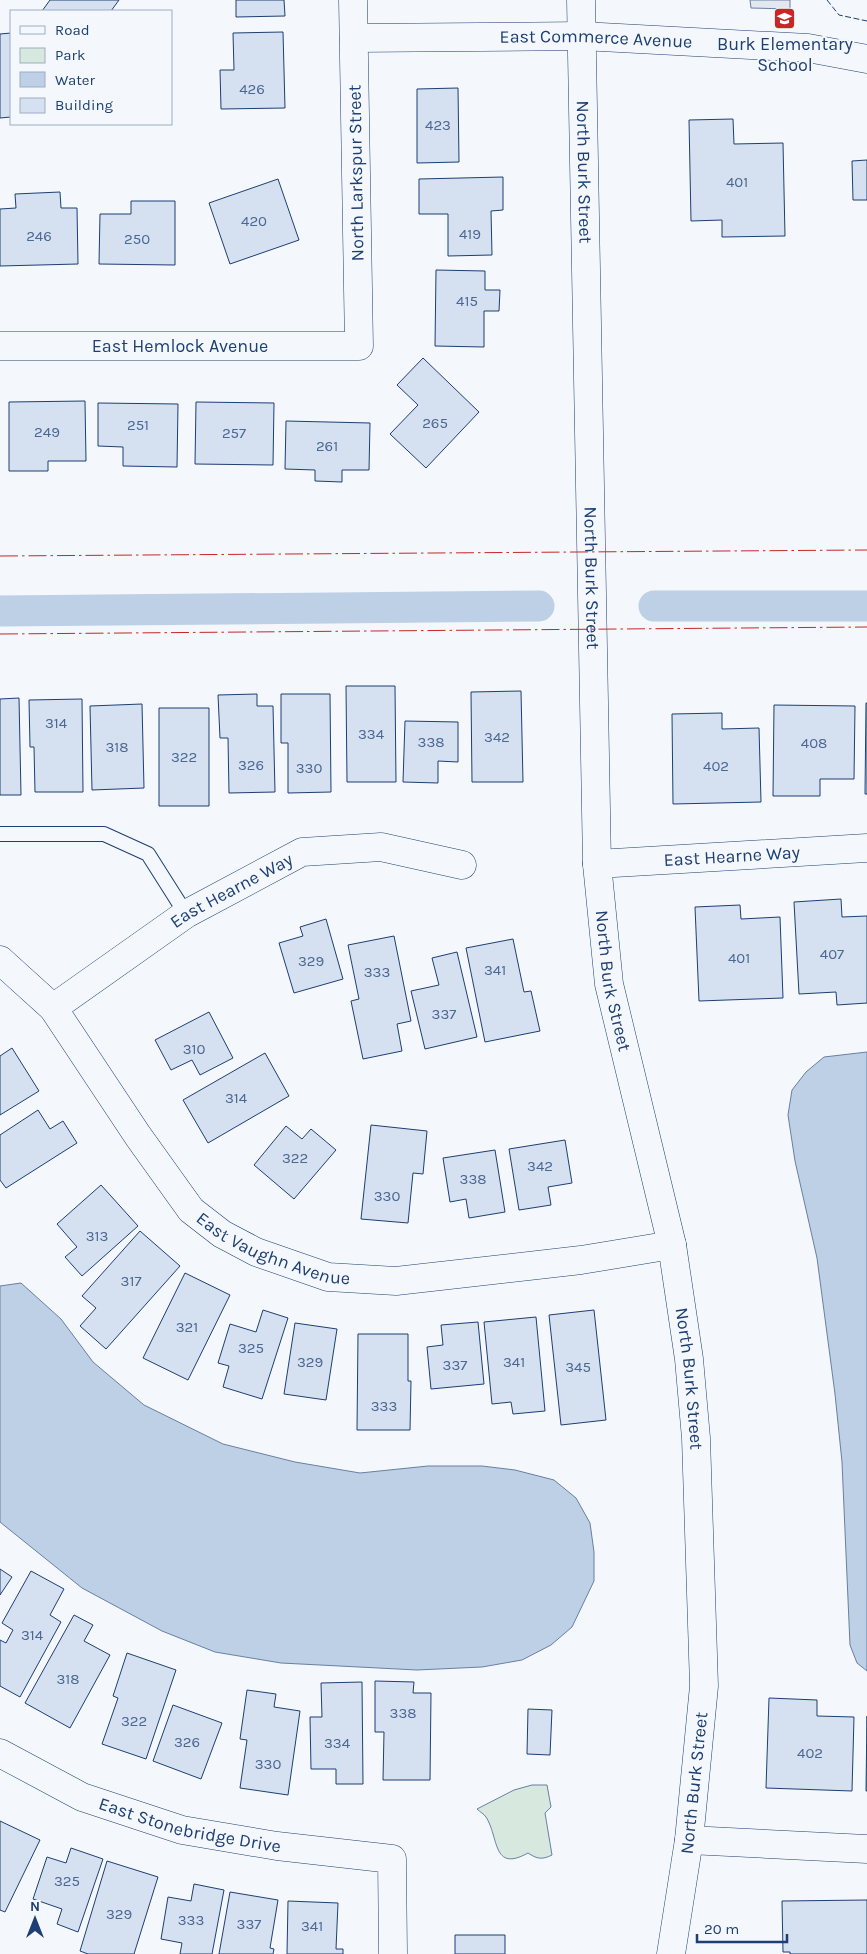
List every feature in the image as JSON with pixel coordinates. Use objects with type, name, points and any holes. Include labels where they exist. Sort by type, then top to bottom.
[{"type":"street","name":"North Larkspur Street","points":[[354,0],[359,346]]},
{"type":"street","name":"North Burk Street","points":[[581,0],[597,864],[609,984],[672,1245],[689,1359],[696,1438],[703,1676],[689,1840],[671,1954]]},
{"type":"street","name":"East Commerce Avenue","points":[[354,38],[582,36],[808,48],[867,59]]},
{"type":"street","name":"East Hemlock Avenue","points":[[0,346],[359,346]]},
{"type":"street","name":"East Hearne Way","points":[[53,1008],[186,914],[302,852],[381,847],[462,865]]},
{"type":"street","name":"East Hearne Way","points":[[597,864],[867,848]]},
{"type":"street","name":"East Vaughn Avenue","points":[[0,960],[53,1008],[138,1136],[191,1210],[222,1234],[256,1252],[328,1277],[396,1281],[581,1260],[672,1245]]},
{"type":"street","name":"East Stonebridge Drive","points":[[0,1753],[82,1797],[182,1830],[277,1846],[392,1859],[393,1954]]},
{"type":"street","points":[[689,1840],[867,1849]]},
{"type":"lane","points":[[0,834],[104,834],[148,854],[186,914]]},
{"type":"green space","points":[[532,1785],[547,1785],[551,1807],[545,1813],[552,1855],[540,1858],[528,1853],[508,1859],[502,1856],[498,1850],[486,1817],[477,1809],[514,1790]]},
{"type":"shaded area","points":[[750,0],[790,0],[790,9],[751,8]]},
{"type":"water","points":[[867,1052],[867,1671],[857,1663],[850,1645],[842,1462],[835,1394],[817,1258],[795,1161],[788,1115],[792,1090],[806,1072],[824,1057]]},
{"type":"water","points":[[21,1283],[61,1319],[93,1362],[144,1405],[223,1444],[295,1462],[360,1473],[428,1466],[482,1466],[515,1470],[554,1480],[576,1498],[590,1523],[594,1552],[594,1581],[572,1627],[551,1645],[522,1660],[482,1667],[417,1670],[281,1663],[215,1652],[162,1631],[82,1588],[0,1522],[0,1286]]},
{"type":"building","points":[[50,0],[119,0],[112,10],[43,10]]},
{"type":"building","points":[[236,0],[284,0],[285,16],[236,17]]},
{"type":"building","points":[[283,32],[285,108],[221,109],[220,70],[234,70],[233,33]]},
{"type":"building","points":[[10,33],[10,117],[0,118],[0,34]]},
{"type":"building","points":[[458,88],[459,162],[417,163],[417,89]]},
{"type":"building","points":[[733,119],[734,144],[783,143],[785,236],[722,237],[722,220],[691,221],[689,120]]},
{"type":"building","points":[[867,160],[867,200],[853,200],[852,161]]},
{"type":"building","points":[[503,177],[503,210],[491,211],[492,255],[448,256],[448,214],[419,214],[419,179]]},
{"type":"building","points":[[278,179],[299,240],[230,264],[209,203]]},
{"type":"building","points":[[60,192],[61,208],[77,208],[78,264],[0,266],[0,209],[16,208],[15,194]]},
{"type":"building","points":[[131,201],[175,201],[175,265],[99,264],[100,214],[131,214]]},
{"type":"building","points":[[436,270],[485,271],[485,290],[500,290],[499,311],[484,311],[484,347],[435,346]]},
{"type":"building","points":[[423,358],[479,412],[426,468],[390,434],[418,405],[397,385]]},
{"type":"building","points":[[85,401],[86,461],[48,461],[48,471],[9,471],[9,402]]},
{"type":"building","points":[[196,402],[274,403],[273,465],[195,464]]},
{"type":"building","points":[[98,403],[178,404],[177,467],[123,466],[123,447],[98,446]]},
{"type":"building","points":[[286,421],[370,423],[369,470],[342,470],[342,482],[315,481],[315,470],[285,469]]},
{"type":"building","points":[[346,686],[395,686],[396,782],[347,782]]},
{"type":"building","points":[[521,691],[523,782],[472,782],[471,692]]},
{"type":"building","points":[[257,694],[257,706],[273,706],[275,792],[229,793],[228,738],[220,738],[218,695]]},
{"type":"building","points":[[281,694],[330,694],[331,792],[288,793],[288,743],[281,743]]},
{"type":"building","points":[[19,698],[21,795],[0,795],[0,699]]},
{"type":"building","points":[[82,699],[83,792],[35,792],[34,747],[30,747],[29,700]]},
{"type":"building","points":[[866,703],[867,794],[865,794]]},
{"type":"building","points":[[142,704],[144,788],[92,790],[90,706]]},
{"type":"building","points":[[774,705],[855,706],[854,779],[820,779],[820,796],[773,796]]},
{"type":"building","points":[[159,708],[209,708],[209,806],[159,806]]},
{"type":"building","points":[[722,713],[722,729],[759,728],[761,802],[673,804],[672,714]]},
{"type":"building","points":[[405,721],[458,722],[458,762],[438,761],[438,783],[403,782]]},
{"type":"building","points":[[841,899],[842,917],[867,916],[867,1003],[837,1005],[836,992],[799,994],[794,902]]},
{"type":"building","points":[[740,905],[741,919],[780,917],[783,998],[699,1001],[695,907]]},
{"type":"building","points":[[326,919],[343,979],[294,993],[279,943],[303,936],[300,927]]},
{"type":"building","points":[[394,936],[411,1021],[397,1024],[402,1051],[363,1059],[351,1001],[359,999],[348,945]]},
{"type":"building","points":[[513,939],[524,992],[531,991],[540,1031],[485,1042],[466,948]]},
{"type":"building","points":[[457,952],[477,1037],[425,1049],[411,991],[439,985],[432,958]]},
{"type":"building","points":[[209,1012],[233,1058],[200,1075],[192,1060],[171,1070],[155,1040]]},
{"type":"building","points":[[12,1048],[39,1091],[0,1115],[0,1056]]},
{"type":"building","points":[[265,1053],[289,1096],[208,1143],[183,1100]]},
{"type":"building","points":[[38,1110],[50,1129],[63,1121],[77,1143],[6,1188],[0,1180],[0,1135]]},
{"type":"building","points":[[371,1125],[427,1131],[423,1174],[413,1173],[408,1223],[361,1219]]},
{"type":"building","points":[[286,1126],[302,1139],[311,1129],[336,1150],[294,1199],[254,1165]]},
{"type":"building","points":[[565,1140],[572,1183],[548,1187],[551,1205],[519,1210],[509,1149]]},
{"type":"building","points":[[495,1150],[505,1212],[469,1218],[466,1199],[450,1202],[443,1158]]},
{"type":"building","points":[[101,1185],[138,1226],[82,1276],[65,1257],[77,1247],[57,1224]]},
{"type":"building","points":[[140,1231],[180,1266],[106,1349],[80,1326],[96,1308],[82,1296]]},
{"type":"building","points":[[185,1273],[230,1295],[188,1380],[143,1358]]},
{"type":"building","points":[[263,1310],[288,1318],[262,1399],[223,1387],[229,1366],[218,1363],[230,1324],[256,1332]]},
{"type":"building","points":[[594,1310],[606,1420],[561,1425],[549,1315]]},
{"type":"building","points":[[536,1317],[545,1411],[513,1414],[511,1402],[492,1404],[484,1322]]},
{"type":"building","points":[[478,1322],[484,1384],[431,1389],[427,1347],[443,1345],[441,1325]]},
{"type":"building","points":[[295,1323],[337,1329],[326,1400],[284,1394]]},
{"type":"building","points":[[358,1334],[408,1334],[408,1381],[411,1381],[410,1430],[357,1430]]},
{"type":"building","points":[[0,1569],[12,1577],[0,1595]]},
{"type":"building","points":[[31,1571],[64,1589],[50,1615],[61,1622],[20,1697],[0,1686],[0,1640],[6,1643],[13,1630],[2,1623]]},
{"type":"building","points":[[74,1615],[93,1625],[84,1641],[110,1655],[70,1728],[25,1703]]},
{"type":"building","points":[[127,1653],[176,1670],[146,1759],[102,1744],[118,1698],[113,1696]]},
{"type":"building","points":[[375,1681],[414,1682],[413,1693],[431,1693],[430,1780],[383,1780],[384,1732],[375,1732]]},
{"type":"building","points":[[362,1682],[363,1784],[336,1784],[336,1769],[311,1769],[310,1717],[322,1717],[321,1683]]},
{"type":"building","points":[[247,1690],[276,1694],[274,1707],[300,1711],[288,1795],[240,1788],[247,1740],[240,1739]]},
{"type":"building","points":[[769,1698],[817,1700],[817,1716],[854,1717],[852,1791],[766,1788]]},
{"type":"building","points":[[173,1705],[222,1723],[201,1779],[153,1761]]},
{"type":"building","points":[[528,1709],[552,1710],[550,1755],[527,1754]]},
{"type":"building","points":[[867,1716],[867,1791],[866,1791]]},
{"type":"building","points":[[0,1821],[40,1840],[5,1912],[0,1910]]},
{"type":"building","points":[[71,1848],[103,1859],[78,1932],[57,1924],[62,1909],[33,1899],[47,1857],[66,1863]]},
{"type":"building","points":[[107,1861],[158,1877],[134,1954],[88,1954],[80,1951]]},
{"type":"building","points":[[194,1884],[224,1890],[212,1954],[180,1954],[182,1943],[161,1939],[168,1897],[191,1901]]},
{"type":"building","points":[[230,1892],[278,1900],[270,1948],[274,1949],[273,1954],[219,1954]]},
{"type":"building","points":[[867,1900],[867,1954],[790,1954],[790,1952],[783,1952],[782,1901]]},
{"type":"building","points":[[288,1901],[338,1903],[336,1949],[343,1949],[343,1954],[287,1954]]},
{"type":"building","points":[[455,1935],[505,1935],[505,1954],[455,1954]]},
{"type":"waterway","points":[[0,611],[539,606]]},
{"type":"waterway","points":[[654,606],[867,606]]},
{"type":"fence","points":[[827,0],[839,15],[867,21]]},
{"type":"power","points":[[0,556],[867,550]]},
{"type":"power","points":[[0,634],[867,627]]},
{"type":"place","name":"Burk Elementary School","points":[[785,19]]}]
